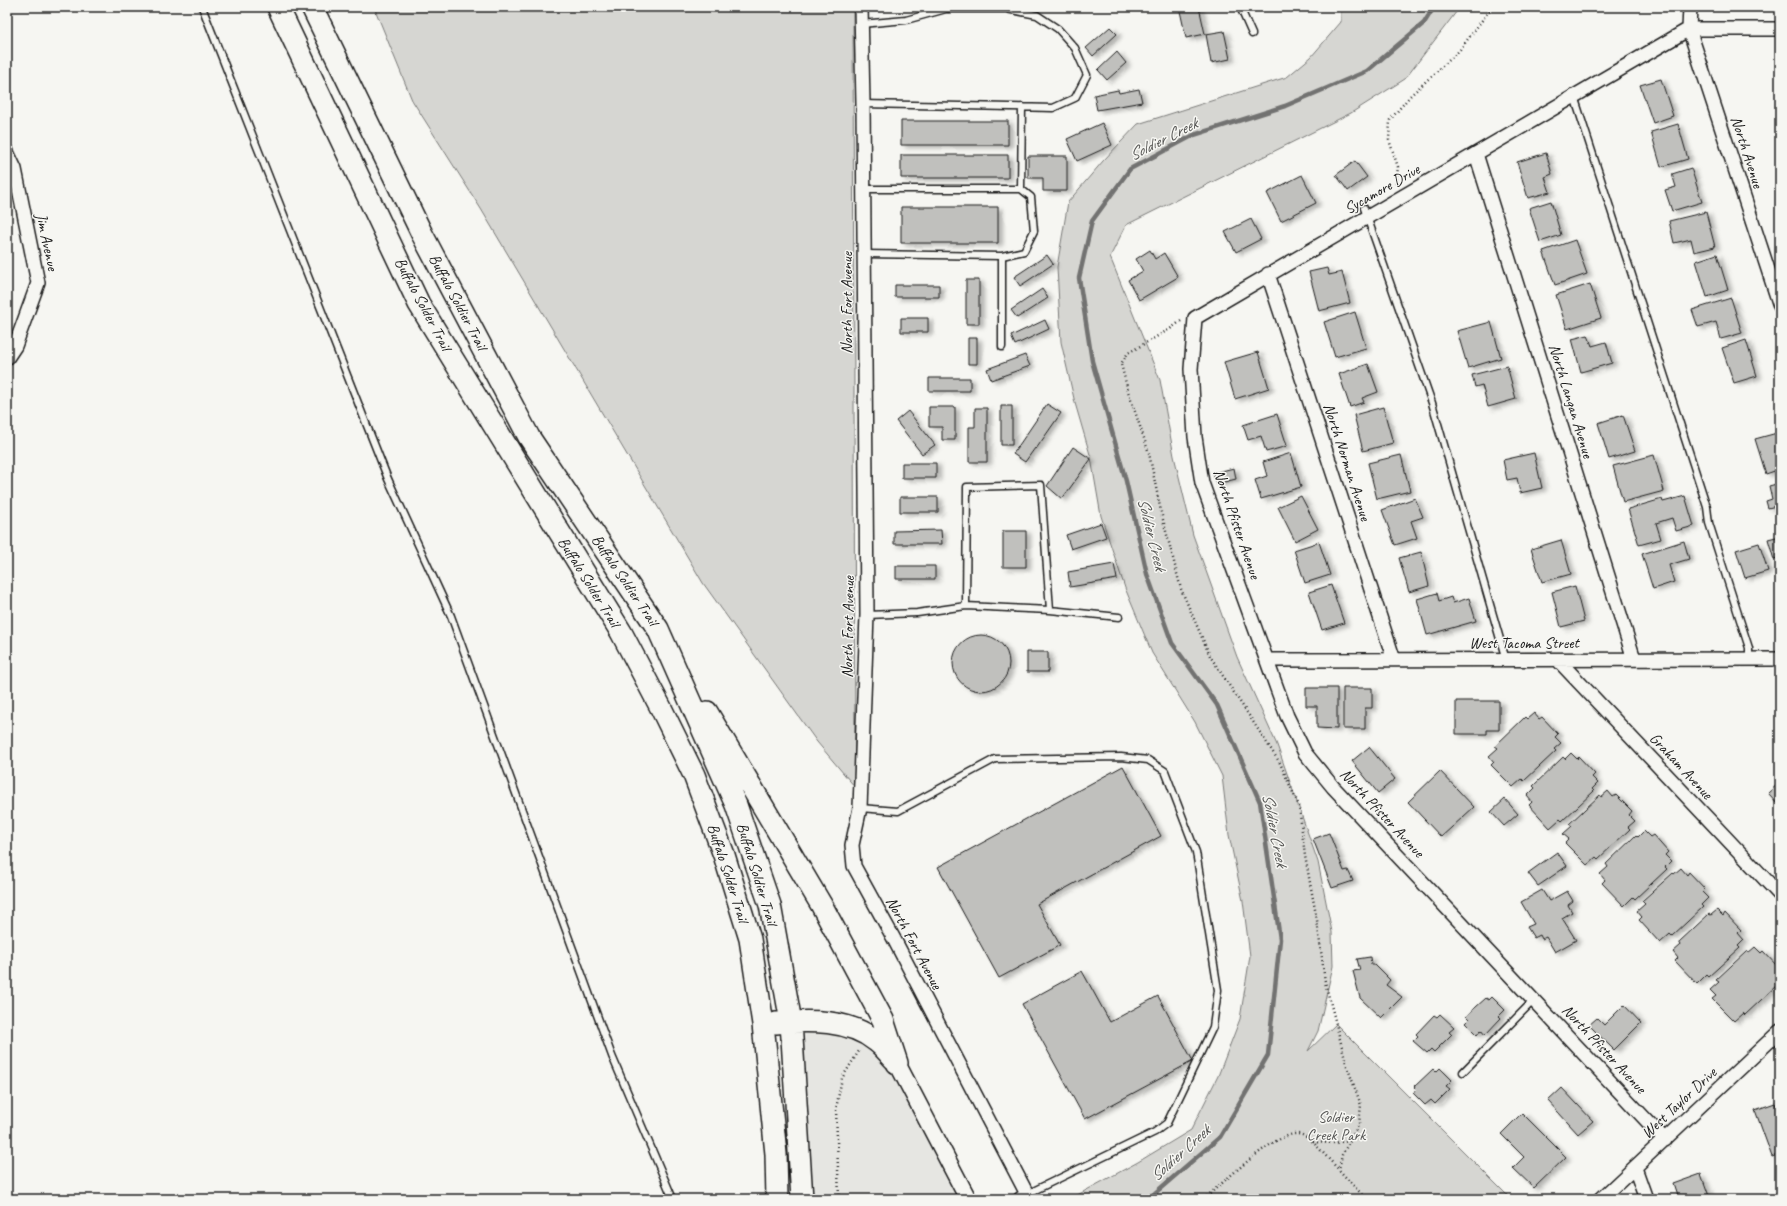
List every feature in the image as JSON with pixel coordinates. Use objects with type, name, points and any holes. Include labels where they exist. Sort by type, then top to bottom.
[{"type":"main road","name":"Buffalo Solder Trail","points":[[278,7],[419,304],[621,632],[694,775],[724,855],[750,939],[763,1024],[776,1154],[777,1199]]},
{"type":"main road","name":"Buffalo Soldier Trail","points":[[312,7],[422,234],[529,437],[658,629],[736,805],[767,898],[791,1022],[802,1199]]},
{"type":"main road","points":[[658,629],[822,906],[883,1020],[897,1063]]},
{"type":"main road","points":[[763,1024],[791,1022],[835,1024],[859,1031],[870,1037],[876,1041],[897,1063]]},
{"type":"street","name":"North Fort Avenue","points":[[861,7],[864,189],[866,615],[860,808],[852,845],[854,866],[894,939],[1023,1197]]},
{"type":"street","name":"North Avenue","points":[[1690,7],[1689,29],[1780,306]]},
{"type":"street","points":[[1689,29],[1780,29]]},
{"type":"street","name":"Sycamore Drive","points":[[1195,437],[1191,369],[1195,318],[1366,212],[1476,154],[1689,29]]},
{"type":"street","name":"Jim Avenue","points":[[7,152],[15,169],[38,283],[15,346],[7,358]]},
{"type":"street","name":"North Langan Avenue","points":[[1476,154],[1634,659]]},
{"type":"street","name":"North Norman Avenue","points":[[1268,274],[1394,660]]},
{"type":"street","name":"North Pfister Avenue","points":[[1195,437],[1202,483],[1288,716],[1305,753],[1333,787],[1665,1140]]},
{"type":"street","name":"West Tacoma Street","points":[[1268,660],[1780,659]]},
{"type":"street","name":"Graham Avenue","points":[[1558,660],[1780,895]]},
{"type":"street","name":"West Taylor Drive","points":[[1601,1199],[1780,1031]]},
{"type":"street","points":[[897,1063],[968,1199]]},
{"type":"street","points":[[1635,1168],[1646,1199]]},
{"type":"lane","points":[[202,7],[388,479],[451,616],[612,1056],[673,1199]]},
{"type":"lane","points":[[1240,7],[1252,34]]},
{"type":"lane","points":[[861,24],[906,20],[946,9],[1006,9],[1037,15],[1058,29],[1075,48],[1087,74],[1075,98],[1053,108],[863,104]]},
{"type":"lane","points":[[1574,96],[1707,507],[1709,523],[1749,648],[1749,659]]},
{"type":"lane","points":[[1021,189],[1022,107]]},
{"type":"lane","points":[[864,189],[1021,189],[1031,197],[1034,231],[1024,251],[1002,256],[864,254]]},
{"type":"lane","points":[[1366,212],[1432,403],[1506,660]]},
{"type":"lane","points":[[1002,256],[1002,347]]},
{"type":"lane","points":[[966,606],[967,487],[1041,485],[1050,610]]},
{"type":"lane","points":[[866,615],[916,613],[966,606],[1050,610],[1119,617]]},
{"type":"lane","points":[[860,808],[898,811],[995,759],[1121,757],[1148,760],[1165,771],[1196,852],[1218,990],[1213,1027],[1166,1122],[1155,1132],[1023,1197]]},
{"type":"lane","points":[[1463,1072],[1534,1000]]},
{"type":"path","points":[[1393,188],[1397,182],[1398,167],[1389,140],[1390,120],[1410,96],[1459,51],[1492,7]]},
{"type":"path","points":[[1183,319],[1170,329],[1128,353],[1121,364],[1128,392],[1149,453],[1161,512],[1181,589],[1210,656],[1280,763],[1300,806],[1305,856],[1317,920],[1325,982],[1347,1066],[1361,1105],[1359,1124],[1342,1155],[1339,1169]]},
{"type":"path","points":[[839,1199],[836,1109],[842,1078],[857,1053],[870,1037]]},
{"type":"path","points":[[1204,1199],[1280,1137],[1296,1134],[1306,1137],[1313,1142],[1366,1199]]},
{"type":"path","points":[[1313,1142],[1333,1143],[1349,1141]]},
{"type":"shaded area","points":[[791,1022],[876,1041],[968,1199],[792,1199]]},
{"type":"green space","points":[[374,7],[853,7],[855,787],[817,742],[703,583],[481,209],[412,100]]},
{"type":"green space","name":"Soldier Creek Park","points":[[1341,7],[1460,7],[1405,79],[1351,113],[1126,225],[1110,257],[1160,380],[1174,456],[1193,535],[1237,657],[1277,745],[1318,862],[1332,932],[1333,966],[1318,1031],[1308,1051],[1336,1024],[1511,1199],[1070,1199],[1138,1162],[1191,1130],[1218,1076],[1240,1019],[1250,956],[1243,901],[1229,835],[1222,776],[1195,722],[1152,653],[1125,588],[1101,516],[1091,458],[1075,403],[1061,342],[1057,267],[1068,202],[1103,161],[1138,124],[1287,77],[1311,57],[1341,22]]},
{"type":"building","points":[[1199,7],[1205,34],[1186,38],[1180,11]]},
{"type":"building","points":[[1110,27],[1117,34],[1093,56],[1086,48]]},
{"type":"building","points":[[1224,31],[1230,59],[1211,63],[1206,34]]},
{"type":"building","points":[[1117,52],[1126,63],[1107,80],[1098,70]]},
{"type":"building","points":[[1661,79],[1673,116],[1653,123],[1640,85]]},
{"type":"building","points":[[1139,89],[1142,102],[1097,110],[1094,95],[1118,90],[1119,93]]},
{"type":"building","points":[[901,121],[1008,121],[1008,145],[901,145]]},
{"type":"building","points":[[1102,123],[1112,145],[1077,161],[1067,139]]},
{"type":"building","points":[[1678,124],[1688,159],[1661,167],[1651,132]]},
{"type":"building","points":[[1546,153],[1552,174],[1545,177],[1550,192],[1528,198],[1517,162]]},
{"type":"building","points":[[901,155],[1008,155],[1008,178],[901,178]]},
{"type":"building","points":[[1028,156],[1067,156],[1067,191],[1043,191],[1043,178],[1028,178]]},
{"type":"building","points":[[1355,161],[1367,177],[1348,191],[1336,175]]},
{"type":"building","points":[[1691,168],[1702,202],[1672,211],[1665,190],[1676,187],[1672,174]]},
{"type":"building","points":[[1302,175],[1316,203],[1281,221],[1267,193]]},
{"type":"building","points":[[1551,201],[1561,235],[1540,242],[1529,208]]},
{"type":"building","points":[[901,207],[998,207],[998,243],[901,243]]},
{"type":"building","points":[[1706,212],[1715,247],[1694,252],[1691,239],[1674,243],[1669,221]]},
{"type":"building","points":[[1251,219],[1261,239],[1236,252],[1225,232]]},
{"type":"building","points":[[1575,240],[1587,274],[1555,285],[1543,251]]},
{"type":"building","points":[[1150,250],[1155,259],[1164,253],[1178,277],[1139,300],[1128,280],[1143,271],[1136,259]]},
{"type":"building","points":[[1717,254],[1728,290],[1707,297],[1696,261]]},
{"type":"building","points":[[1047,255],[1053,264],[1020,286],[1014,277]]},
{"type":"building","points":[[1327,268],[1329,275],[1342,272],[1350,303],[1319,311],[1309,272]]},
{"type":"building","points":[[966,280],[979,280],[979,324],[966,324]]},
{"type":"building","points":[[1590,284],[1601,318],[1567,329],[1556,295]]},
{"type":"building","points":[[895,285],[939,285],[939,297],[895,297]]},
{"type":"building","points":[[1042,289],[1048,298],[1017,318],[1011,310]]},
{"type":"building","points":[[1731,298],[1742,333],[1721,339],[1716,322],[1698,327],[1692,310]]},
{"type":"building","points":[[1355,312],[1366,348],[1335,357],[1324,322]]},
{"type":"building","points":[[901,318],[928,318],[928,332],[901,332]]},
{"type":"building","points":[[1045,320],[1049,329],[1015,345],[1011,336]]},
{"type":"building","points":[[1491,322],[1501,358],[1468,368],[1457,331]]},
{"type":"building","points":[[1588,335],[1592,346],[1606,342],[1612,363],[1581,372],[1572,339]]},
{"type":"building","points":[[968,338],[977,338],[977,364],[968,364]]},
{"type":"building","points":[[1746,340],[1757,376],[1734,383],[1722,348]]},
{"type":"building","points":[[1258,352],[1269,388],[1235,399],[1224,362]]},
{"type":"building","points":[[1025,355],[1030,366],[991,380],[987,369]]},
{"type":"building","points":[[1368,364],[1378,392],[1362,398],[1364,402],[1350,407],[1339,374]]},
{"type":"building","points":[[1507,366],[1516,399],[1488,407],[1482,385],[1475,387],[1472,375]]},
{"type":"building","points":[[929,378],[970,378],[970,391],[929,391]]},
{"type":"building","points":[[1047,404],[1061,413],[1025,462],[1013,454]]},
{"type":"building","points":[[1001,406],[1012,406],[1012,445],[1001,445]]},
{"type":"building","points":[[929,407],[955,407],[955,440],[942,440],[942,427],[929,427]]},
{"type":"building","points":[[1383,407],[1393,443],[1363,451],[1354,415]]},
{"type":"building","points":[[975,408],[987,408],[987,462],[969,462],[969,427],[975,427]]},
{"type":"building","points":[[908,411],[935,445],[922,454],[896,421]]},
{"type":"building","points":[[1277,414],[1287,446],[1266,452],[1261,436],[1248,440],[1243,425]]},
{"type":"building","points":[[1623,415],[1635,451],[1609,459],[1598,423]]},
{"type":"building","points":[[1777,433],[1780,443],[1780,469],[1766,474],[1755,439]]},
{"type":"building","points":[[1073,447],[1091,459],[1062,499],[1047,486]]},
{"type":"building","points":[[1291,453],[1301,487],[1261,499],[1255,480],[1267,476],[1263,462]]},
{"type":"building","points":[[1534,453],[1542,488],[1520,493],[1517,478],[1507,480],[1503,460]]},
{"type":"building","points":[[1401,455],[1410,491],[1377,499],[1368,463]]},
{"type":"building","points":[[1654,455],[1664,491],[1623,502],[1613,466]]},
{"type":"building","points":[[902,463],[936,463],[936,478],[902,478]]},
{"type":"building","points":[[1234,468],[1236,479],[1216,484],[1213,473]]},
{"type":"building","points":[[1780,483],[1780,521],[1776,506],[1768,508],[1766,501],[1772,499],[1769,486]]},
{"type":"building","points":[[1301,496],[1318,529],[1295,541],[1278,507]]},
{"type":"building","points":[[1685,496],[1694,526],[1676,531],[1672,518],[1656,523],[1661,539],[1639,545],[1628,509],[1662,499],[1663,502]]},
{"type":"building","points":[[900,497],[938,497],[938,512],[900,512]]},
{"type":"building","points":[[1415,498],[1423,517],[1411,521],[1417,538],[1395,545],[1382,510]]},
{"type":"building","points":[[1101,523],[1106,537],[1071,549],[1066,535]]},
{"type":"building","points":[[941,530],[942,544],[894,544],[894,531]]},
{"type":"building","points":[[1003,531],[1026,531],[1026,567],[1003,567]]},
{"type":"building","points":[[1780,536],[1780,558],[1774,560],[1768,539]]},
{"type":"building","points":[[1561,540],[1571,574],[1542,582],[1531,549]]},
{"type":"building","points":[[1684,541],[1689,559],[1669,565],[1674,582],[1653,589],[1642,554]]},
{"type":"building","points":[[1319,542],[1330,575],[1305,583],[1294,550]]},
{"type":"building","points":[[1759,543],[1768,571],[1745,578],[1736,550]]},
{"type":"building","points":[[1421,552],[1429,586],[1409,592],[1399,558]]},
{"type":"building","points":[[1114,564],[1117,579],[1070,587],[1068,572]]},
{"type":"building","points":[[896,566],[935,566],[935,579],[896,579]]},
{"type":"building","points":[[1331,585],[1344,623],[1322,630],[1309,592]]},
{"type":"building","points":[[1575,586],[1584,621],[1561,627],[1552,592]]},
{"type":"building","points":[[1437,593],[1439,601],[1451,597],[1453,603],[1469,598],[1476,621],[1427,635],[1417,599]]},
{"type":"building","points":[[981,635],[992,637],[1001,643],[1007,652],[1009,663],[1007,674],[1001,683],[992,689],[981,691],[970,689],[961,683],[955,674],[953,663],[955,652],[961,643],[970,637]]},
{"type":"building","points":[[1027,652],[1048,652],[1048,672],[1027,672]]},
{"type":"building","points":[[1306,688],[1337,688],[1337,729],[1317,728],[1317,706],[1306,706]]},
{"type":"building","points":[[1343,688],[1372,688],[1372,708],[1365,708],[1365,729],[1343,729]]},
{"type":"building","points":[[1456,701],[1499,701],[1499,730],[1487,730],[1487,734],[1456,734]]},
{"type":"building","points":[[1534,713],[1539,719],[1542,717],[1558,734],[1555,737],[1561,743],[1554,749],[1556,751],[1524,781],[1522,779],[1513,787],[1491,765],[1494,762],[1489,756],[1498,748],[1495,746],[1525,717],[1527,719]]},
{"type":"building","points":[[1369,747],[1395,779],[1378,793],[1352,761]]},
{"type":"building","points":[[1571,753],[1577,759],[1579,757],[1595,774],[1592,777],[1598,783],[1592,789],[1594,791],[1562,821],[1560,819],[1550,828],[1529,805],[1532,802],[1527,796],[1535,788],[1533,786],[1563,757],[1565,759]]},
{"type":"building","points":[[1123,766],[1161,836],[1037,904],[1060,945],[999,978],[938,867]]},
{"type":"building","points":[[1440,771],[1474,807],[1441,837],[1408,802]]},
{"type":"building","points":[[1780,782],[1780,806],[1768,793]]},
{"type":"building","points":[[1608,791],[1613,797],[1616,795],[1632,811],[1629,815],[1635,821],[1628,827],[1630,829],[1598,859],[1596,857],[1587,865],[1565,843],[1569,839],[1563,834],[1572,826],[1569,824],[1600,795],[1601,797]]},
{"type":"building","points":[[1505,799],[1518,814],[1504,826],[1491,812]]},
{"type":"building","points":[[1644,831],[1650,837],[1653,835],[1668,852],[1665,855],[1671,861],[1665,867],[1667,869],[1635,899],[1633,897],[1624,906],[1602,883],[1605,880],[1600,874],[1608,867],[1606,864],[1636,835],[1638,837]]},
{"type":"building","points":[[1329,833],[1344,871],[1348,870],[1353,881],[1332,888],[1313,839]]},
{"type":"building","points":[[1557,852],[1567,866],[1538,886],[1528,873]]},
{"type":"building","points":[[1681,868],[1687,875],[1689,872],[1705,889],[1702,892],[1708,898],[1701,905],[1703,907],[1672,936],[1670,934],[1660,943],[1639,920],[1642,917],[1637,911],[1645,904],[1642,901],[1673,873],[1674,874]]},
{"type":"building","points":[[1542,890],[1549,901],[1567,891],[1573,901],[1568,905],[1572,912],[1562,918],[1576,940],[1555,952],[1546,937],[1542,939],[1540,935],[1534,938],[1527,927],[1534,924],[1521,902]]},
{"type":"building","points":[[1717,910],[1723,916],[1725,913],[1741,930],[1738,933],[1744,940],[1738,946],[1740,948],[1708,977],[1706,975],[1697,984],[1675,961],[1678,958],[1673,952],[1681,945],[1679,942],[1709,914],[1711,915]]},
{"type":"building","points":[[1755,947],[1761,953],[1763,951],[1779,968],[1776,971],[1780,975],[1780,979],[1775,983],[1777,985],[1745,1015],[1743,1013],[1734,1021],[1712,999],[1716,996],[1710,990],[1719,982],[1716,980],[1747,951],[1748,953]]},
{"type":"building","points":[[1370,957],[1371,965],[1375,965],[1390,980],[1386,985],[1402,997],[1381,1018],[1360,998],[1353,971],[1360,970],[1357,959]]},
{"type":"building","points":[[1082,971],[1110,1022],[1158,996],[1193,1061],[1085,1119],[1022,1004]]},
{"type":"building","points":[[1492,997],[1505,1010],[1499,1016],[1501,1018],[1485,1035],[1481,1030],[1477,1035],[1465,1023],[1469,1019],[1466,1016],[1486,998],[1489,1000]]},
{"type":"building","points":[[1624,1005],[1641,1023],[1614,1050],[1589,1025],[1597,1018],[1604,1025]]},
{"type":"building","points":[[1440,1014],[1454,1027],[1449,1031],[1452,1034],[1434,1052],[1431,1049],[1427,1053],[1413,1041],[1418,1036],[1416,1034],[1434,1015],[1437,1017]]},
{"type":"building","points":[[1440,1068],[1452,1080],[1446,1086],[1450,1089],[1435,1104],[1431,1100],[1425,1105],[1413,1093],[1417,1090],[1414,1087],[1433,1069],[1436,1072]]},
{"type":"building","points":[[1562,1088],[1593,1121],[1578,1134],[1548,1101]]},
{"type":"building","points":[[1775,1103],[1780,1117],[1780,1154],[1772,1157],[1755,1110]]},
{"type":"building","points":[[1522,1113],[1566,1157],[1534,1188],[1513,1168],[1524,1157],[1501,1134]]},
{"type":"building","points":[[1701,1174],[1710,1199],[1678,1199],[1673,1184]]},
{"type":"waterway","name":"Soldier Creek","points":[[1148,1199],[1220,1137],[1268,1055],[1280,939],[1260,802],[1217,705],[1172,643],[1147,574],[1126,481],[1092,361],[1079,278],[1092,221],[1130,169],[1194,135],[1285,106],[1367,71],[1424,23],[1434,7]]}]
